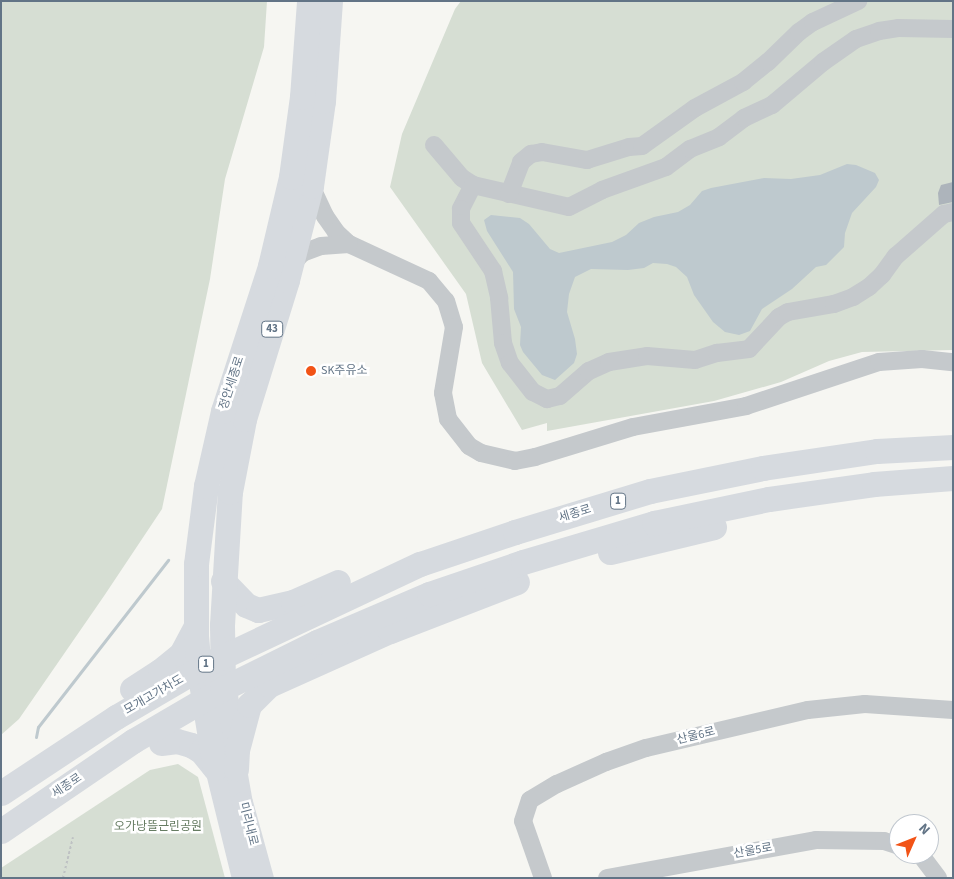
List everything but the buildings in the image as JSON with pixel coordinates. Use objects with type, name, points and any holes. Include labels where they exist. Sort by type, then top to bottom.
[{"type":"highway","name":"정안세종로","points":[[225,768],[212,677],[196,626],[196,564],[206,486],[223,411],[270,266],[284,209],[302,97],[308,1]]},
{"type":"highway","name":"정안세종로","points":[[212,677],[224,582],[230,492],[244,419],[291,265],[311,186],[323,101],[330,1]]},
{"type":"highway","points":[[224,582],[246,605],[258,610],[272,608],[293,602],[383,563],[460,535],[666,475],[752,457],[898,440],[953,436]]},
{"type":"highway","name":"세종로","points":[[300,619],[420,564],[515,532],[650,492],[763,468],[877,451],[953,446]]},
{"type":"highway","name":"세종로","points":[[1,831],[134,741],[222,689],[317,642],[429,594],[523,562],[654,523],[769,499],[874,484],[953,478]]},
{"type":"highway","points":[[160,671],[187,668],[241,688],[257,688],[269,685],[390,631],[502,586],[611,552],[742,520],[953,491]]},
{"type":"highway","points":[[1,847],[161,743],[195,713],[212,677],[236,639],[272,608]]},
{"type":"highway","name":"모개고가차도","points":[[1,793],[116,717],[205,665],[300,619]]},
{"type":"highway","points":[[1,780],[108,703],[160,671],[181,654],[196,626]]},
{"type":"highway","points":[[161,743],[177,741],[191,745],[225,768],[238,742],[249,705],[269,685]]},
{"type":"main road","name":"미리내로","points":[[225,768],[242,878]]},
{"type":"main road","name":"미리내로","points":[[225,768],[242,802],[263,878]]},
{"type":"street","points":[[509,194],[521,162],[531,154],[542,152],[587,160],[629,147],[642,146],[695,108],[743,82],[799,32],[813,22],[858,1]]},
{"type":"street","points":[[434,145],[462,178],[473,185],[561,207],[576,205],[602,190],[666,167],[690,149],[719,137],[744,118],[772,105],[823,62],[856,40],[879,31],[898,28],[953,29]]},
{"type":"street","points":[[473,185],[461,209],[461,224],[493,272],[499,298],[503,343],[510,362],[533,392],[547,399],[560,396],[589,371],[609,362],[647,356],[695,360],[717,353],[749,349],[779,317],[788,312],[834,304],[861,292],[882,275],[896,256],[944,214],[953,212]]},
{"type":"street","points":[[311,186],[325,216],[336,232],[349,244],[429,281],[446,301],[454,327],[443,393],[448,419],[469,446],[481,453],[515,461],[586,443],[633,427],[746,406],[878,362],[922,359],[953,362]]},
{"type":"street","points":[[291,265],[302,253],[321,246],[349,244]]},
{"type":"street","name":"산울6로","points":[[543,878],[523,821],[530,800],[557,784],[606,762],[646,748],[808,710],[865,704],[953,710]]},
{"type":"street","name":"산울5로","points":[[606,878],[816,840],[889,843]]},
{"type":"street","points":[[928,864],[938,878]]},
{"type":"street","points":[[543,878],[552,876],[557,878]]},
{"type":"path","points":[[63,878],[73,837]]},
{"type":"green space","points":[[1,1],[267,1],[264,47],[225,179],[210,279],[162,509],[19,719],[1,735]]},
{"type":"green space","points":[[461,1],[953,1],[953,350],[862,352],[829,361],[781,382],[714,401],[547,431],[547,423],[522,430],[482,363],[466,294],[390,187],[402,134],[455,9]]},
{"type":"green space","name":"오가낭뜰근린공원","points":[[178,764],[198,777],[225,878],[1,878],[1,868],[150,770]]},
{"type":"shaded area","points":[[847,164],[856,165],[875,173],[879,180],[876,187],[852,213],[845,233],[844,247],[826,265],[816,267],[792,289],[762,309],[750,331],[739,335],[725,332],[713,322],[694,295],[687,277],[676,267],[653,263],[644,268],[628,270],[591,269],[575,277],[569,294],[567,312],[575,339],[577,354],[574,363],[555,380],[542,375],[523,352],[520,345],[521,327],[514,309],[513,272],[487,231],[484,220],[491,215],[520,218],[529,224],[550,249],[559,253],[612,242],[626,235],[639,223],[654,217],[678,212],[690,205],[702,191],[711,188],[764,178],[791,179],[820,175]]},
{"type":"waterway","points":[[36,737],[38,727],[168,560]]},
{"type":"place","name":"SK주유소","points":[[311,371]]}]
